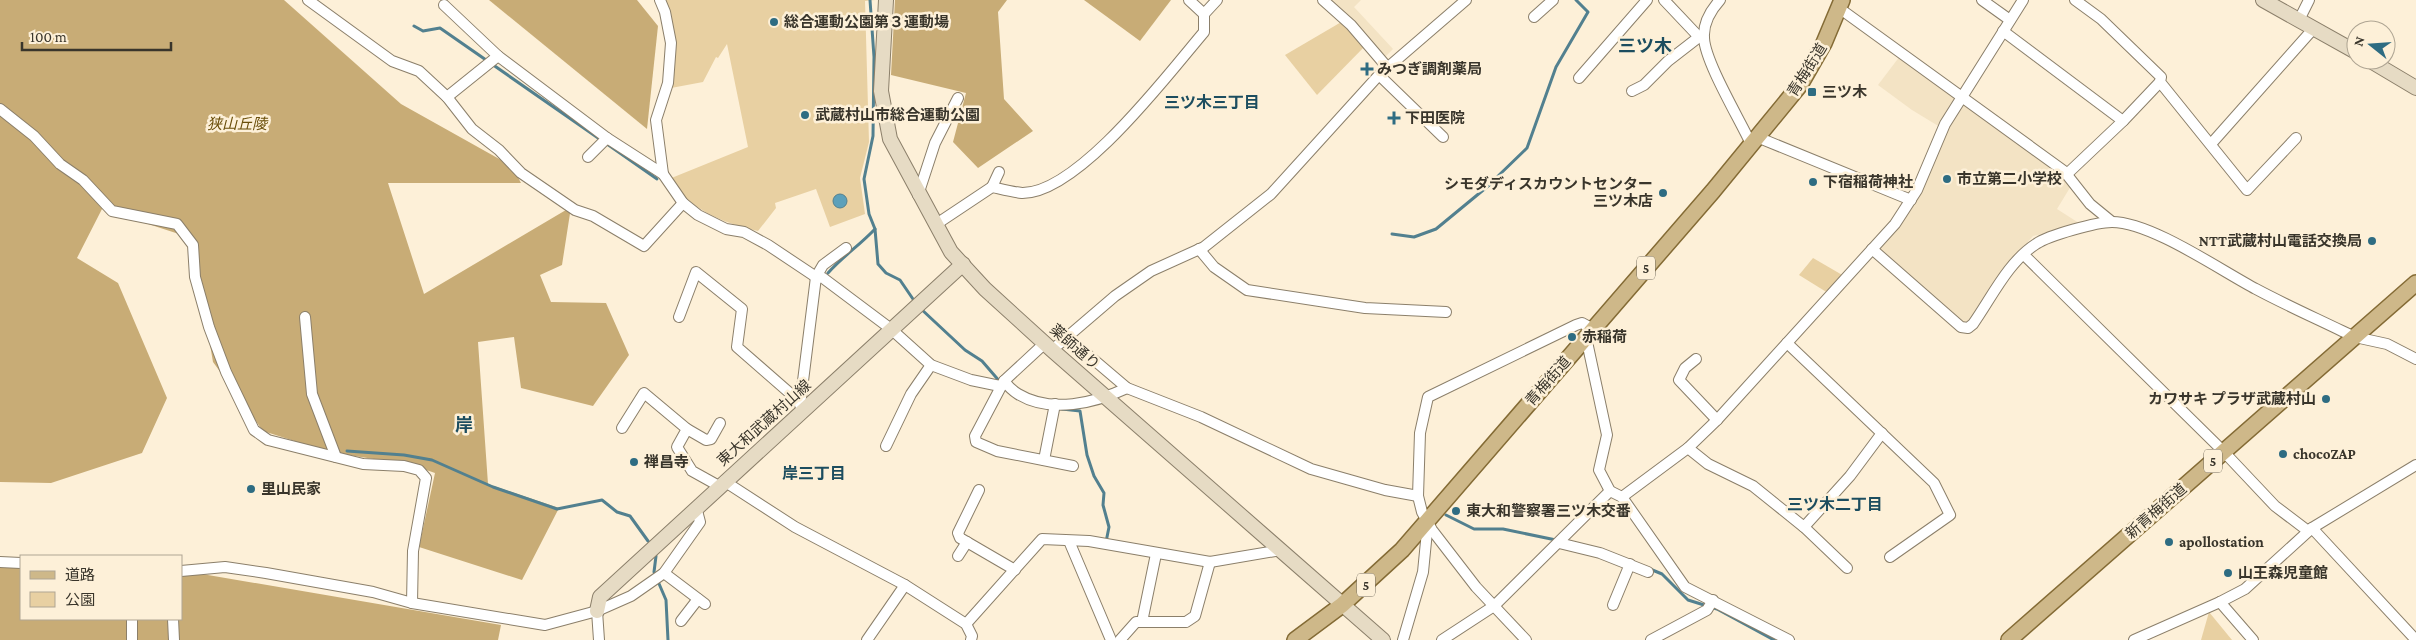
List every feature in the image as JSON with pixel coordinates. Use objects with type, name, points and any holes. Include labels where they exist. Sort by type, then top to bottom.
[{"type":"main road","name":"青梅街道","points":[[1295,640],[1342,605],[1386,567],[1785,105],[1808,73],[1824,43],[1840,4]]},
{"type":"main road","name":"新青梅街道","points":[[2009,640],[2356,337],[2416,282]]},
{"type":"street","points":[[308,0],[392,60],[419,71],[447,97],[472,129],[499,150],[521,173],[576,210],[593,216],[644,246],[683,203]]},
{"type":"street","points":[[660,0],[665,12],[671,44],[668,83],[656,120],[663,174]]},
{"type":"street","name":"薬師通り","points":[[886,0],[881,91],[890,139],[918,195],[951,252],[985,289],[1048,347],[1383,640]]},
{"type":"street","points":[[1189,0],[1204,14]]},
{"type":"street","points":[[992,187],[1022,193],[1034,190],[1079,168],[1144,103],[1204,32],[1204,14],[1217,0]]},
{"type":"street","points":[[1323,0],[1351,25],[1383,71],[1443,137]]},
{"type":"street","points":[[1073,466],[997,451],[976,442],[975,436],[1002,384],[1048,347],[1067,337],[1115,296],[1151,270],[1199,249],[1234,225],[1271,194],[1383,71],[1466,0]]},
{"type":"street","points":[[1534,17],[1553,0]]},
{"type":"street","points":[[1579,78],[1647,0]]},
{"type":"street","points":[[1664,0],[1701,38],[1710,60],[1754,141],[1911,200]]},
{"type":"street","points":[[1632,90],[1644,85],[1668,61],[1701,38],[1708,16],[1720,0]]},
{"type":"street","points":[[1982,0],[2010,20]]},
{"type":"street","points":[[1622,497],[1688,448],[1717,420],[1895,224],[1911,200],[1941,131],[2023,0]]},
{"type":"street","points":[[2067,174],[2123,121],[2160,82],[2161,77],[2101,19],[2075,0]]},
{"type":"street","points":[[2263,0],[2346,46]]},
{"type":"street","points":[[2299,20],[2309,0]]},
{"type":"street","points":[[1840,4],[2067,174],[2090,204],[2112,222]]},
{"type":"street","points":[[444,6],[498,56],[605,140],[663,174],[683,203],[698,215],[726,229],[744,232],[768,245],[816,277],[823,278],[891,329],[931,365],[970,380],[1002,384],[1017,394],[1054,408],[1083,404],[1107,397],[1127,388]]},
{"type":"street","points":[[2211,144],[2314,28]]},
{"type":"street","points":[[2003,31],[2123,121]]},
{"type":"street","points":[[447,97],[498,56]]},
{"type":"street","points":[[2386,70],[2416,88]]},
{"type":"street","points":[[2160,82],[2247,190],[2296,138]]},
{"type":"street","points":[[918,195],[935,143],[958,98]]},
{"type":"street","points":[[0,109],[12,121],[34,136],[60,164],[83,180],[112,212],[177,224],[193,245],[195,277],[209,326],[226,372],[254,430],[268,440],[363,464],[404,466],[419,470],[426,478],[414,552],[412,602]]},
{"type":"street","points":[[588,157],[605,140]]},
{"type":"street","points":[[935,225],[992,187],[999,172]]},
{"type":"street","points":[[1872,249],[1961,327],[1966,328],[1974,324],[2012,265],[2035,244],[2052,235],[2112,222],[2143,229],[2257,290],[2356,337],[2387,344],[2416,359]]},
{"type":"street","points":[[799,408],[816,277],[823,265],[846,248]]},
{"type":"street","points":[[1199,249],[1214,267],[1247,290],[1365,308],[1446,312]]},
{"type":"street","points":[[2024,255],[2224,452],[2275,506],[2310,530],[2416,640]]},
{"type":"street","name":"東大和武蔵村山線","points":[[596,611],[600,597],[799,408],[963,264]]},
{"type":"street","points":[[679,317],[696,272],[742,308],[737,347],[799,408]]},
{"type":"street","points":[[305,317],[312,394],[336,457]]},
{"type":"street","points":[[1526,640],[1476,587],[1432,530],[1422,512],[1418,496],[1420,433],[1428,397],[1576,325],[1582,324],[1589,333],[1607,435],[1599,470],[1610,491],[1622,497],[1685,587],[1786,640]]},
{"type":"street","points":[[1067,337],[1127,388],[1201,417],[1311,469],[1385,490],[1418,496]]},
{"type":"street","points":[[1787,343],[1934,483],[1950,515],[1890,557]]},
{"type":"street","points":[[1696,359],[1685,368],[1679,380],[1717,420]]},
{"type":"street","points":[[886,446],[911,394],[931,365]]},
{"type":"street","points":[[622,428],[644,393],[687,429],[706,440],[711,439],[720,423]]},
{"type":"street","points":[[1044,460],[1054,408]]},
{"type":"street","points":[[687,429],[677,448],[692,471],[721,484],[795,527],[905,585],[966,624],[972,636],[971,640]]},
{"type":"street","points":[[1804,527],[1850,476],[1882,433]]},
{"type":"street","points":[[1688,448],[1708,464],[1753,486],[1804,527],[1847,568]]},
{"type":"street","points":[[2138,639],[2245,589],[2310,530],[2416,465]]},
{"type":"street","points":[[979,490],[958,533],[960,538],[1015,570]]},
{"type":"street","points":[[1442,640],[1494,606],[1610,491]]},
{"type":"street","points":[[182,570],[225,567],[266,573],[365,591],[412,602],[545,625],[596,611],[631,596],[659,577],[700,522],[696,507]]},
{"type":"street","points":[[1403,640],[1423,572],[1428,520]]},
{"type":"street","points":[[966,624],[1042,539],[1089,542],[1210,562],[1281,550]]},
{"type":"street","points":[[1069,541],[1111,640]]},
{"type":"street","points":[[1561,541],[1600,553],[1648,572]]},
{"type":"street","points":[[958,556],[967,542]]},
{"type":"street","points":[[1142,622],[1156,554]]},
{"type":"street","points":[[0,562],[20,562]]},
{"type":"street","points":[[1120,640],[1136,622],[1186,622],[1195,616],[1210,562]]},
{"type":"street","points":[[1613,605],[1630,564]]},
{"type":"street","points":[[659,577],[701,602],[681,621]]},
{"type":"street","points":[[867,640],[905,585]]},
{"type":"street","points":[[1651,640],[1707,610],[1713,600]]},
{"type":"street","points":[[2220,602],[2253,640]]},
{"type":"street","points":[[596,611],[599,640]]},
{"type":"street","points":[[132,620],[132,640]]},
{"type":"street","points":[[174,620],[174,640]]},
{"type":"shaded area","points":[[1326,0],[1361,0],[1354,7],[1393,49],[1384,58]]},
{"type":"shaded area","points":[[1900,56],[1954,96],[1955,101],[1940,127],[1912,110],[1878,85]]},
{"type":"shaded area","points":[[1962,103],[2062,175],[2071,186],[2057,209],[2082,225],[2033,236],[2018,253],[1969,321],[1964,322],[1879,248]]},
{"type":"green space","name":"狭山丘陵","points":[[0,0],[284,0],[401,104],[512,166],[521,183],[388,183],[424,294],[571,207],[562,265],[540,275],[551,302],[606,303],[629,355],[593,406],[521,388],[514,337],[478,342],[488,484],[559,508],[522,580],[419,547],[435,473],[412,465],[329,452],[263,431],[213,362],[193,245],[182,235],[102,209],[77,258],[118,283],[167,398],[142,453],[51,483],[0,482]]},
{"type":"green space","points":[[489,0],[637,0],[658,26],[647,129]]},
{"type":"green space","name":"武蔵村山市総合運動公園","points":[[663,0],[875,0],[865,1],[869,142],[860,178],[865,214],[830,227],[816,189],[775,203],[776,208],[758,231],[719,219],[688,200],[669,179],[748,147],[727,44],[718,58],[716,57],[703,82],[671,88],[674,54],[673,33],[668,11]]},
{"type":"green space","points":[[895,0],[1007,0],[998,12],[1004,99],[1033,131],[978,168],[953,142],[966,93],[891,75]]},
{"type":"green space","points":[[1084,0],[1171,0],[1140,41]]},
{"type":"green space","points":[[1343,21],[1366,45],[1317,95],[1285,55]]},
{"type":"green space","points":[[1813,258],[1844,276],[1828,293],[1799,275]]},
{"type":"green space","points":[[0,562],[20,563],[20,620],[182,620],[182,572],[501,625],[498,640],[0,640]]},
{"type":"green space","points":[[2209,612],[2232,640],[2201,640]]},
{"type":"water","points":[[837,194],[843,194],[847,201],[843,208],[837,208],[833,204],[833,198]]},
{"type":"waterway","points":[[870,0],[874,57],[873,136],[864,179],[869,214],[875,229],[878,264],[886,273],[900,280],[915,302]]},
{"type":"waterway","points":[[1496,178],[1527,148],[1556,67],[1588,12],[1576,0]]},
{"type":"waterway","points":[[414,26],[423,31],[440,28],[601,140]]},
{"type":"waterway","points":[[607,144],[657,179]]},
{"type":"waterway","points":[[1392,234],[1414,237],[1436,229],[1493,182]]},
{"type":"waterway","points":[[828,273],[875,229]]},
{"type":"waterway","points":[[920,308],[965,350],[982,361],[1001,383]]},
{"type":"waterway","points":[[1062,409],[1080,411],[1087,455],[1094,476],[1104,493],[1103,505],[1109,527],[1106,542]]},
{"type":"waterway","points":[[347,451],[404,455],[432,460],[493,487],[557,509],[602,500],[617,512],[630,516],[648,541]]},
{"type":"waterway","points":[[1446,515],[1474,529],[1503,529],[1556,540]]},
{"type":"waterway","points":[[656,556],[654,572],[666,600],[668,640]]},
{"type":"waterway","points":[[1650,569],[1662,574],[1688,600],[1717,609],[1774,640]]},
{"type":"place","name":"総合運動公園第３運動場","points":[[774,22]]},
{"type":"place","name":"みつぎ調剤薬局","points":[[1367,69]]},
{"type":"place","name":"三ツ木","points":[[1812,92]]},
{"type":"place","name":"武蔵村山市総合運動公園","points":[[805,115]]},
{"type":"place","name":"下田医院","points":[[1394,118]]},
{"type":"place","name":"市立第二小学校","points":[[1947,179]]},
{"type":"place","name":"下宿稲荷神社","points":[[1813,182]]},
{"type":"place","name":"シモダディスカウントセンター 三ツ木店","points":[[1663,193]]},
{"type":"place","name":"NTT武蔵村山電話交換局","points":[[2372,241]]},
{"type":"place","name":"赤稲荷","points":[[1572,337]]},
{"type":"place","name":"カワサキ プラザ武蔵村山","points":[[2326,399]]},
{"type":"place","name":"chocoZAP","points":[[2283,454]]},
{"type":"place","name":"禅昌寺","points":[[634,462]]},
{"type":"place","name":"里山民家","points":[[251,489]]},
{"type":"place","name":"東大和警察署三ツ木交番","points":[[1456,511]]},
{"type":"place","name":"apollostation","points":[[2169,542]]},
{"type":"place","name":"山王森児童館","points":[[2228,573]]},
{"type":"district","name":"三ツ木","points":[[1645,46]]},
{"type":"district","name":"三ツ木三丁目","points":[[1212,102]]},
{"type":"district","name":"岸","points":[[464,425]]},
{"type":"district","name":"岸三丁目","points":[[814,473]]},
{"type":"district","name":"三ツ木二丁目","points":[[1835,504]]}]
